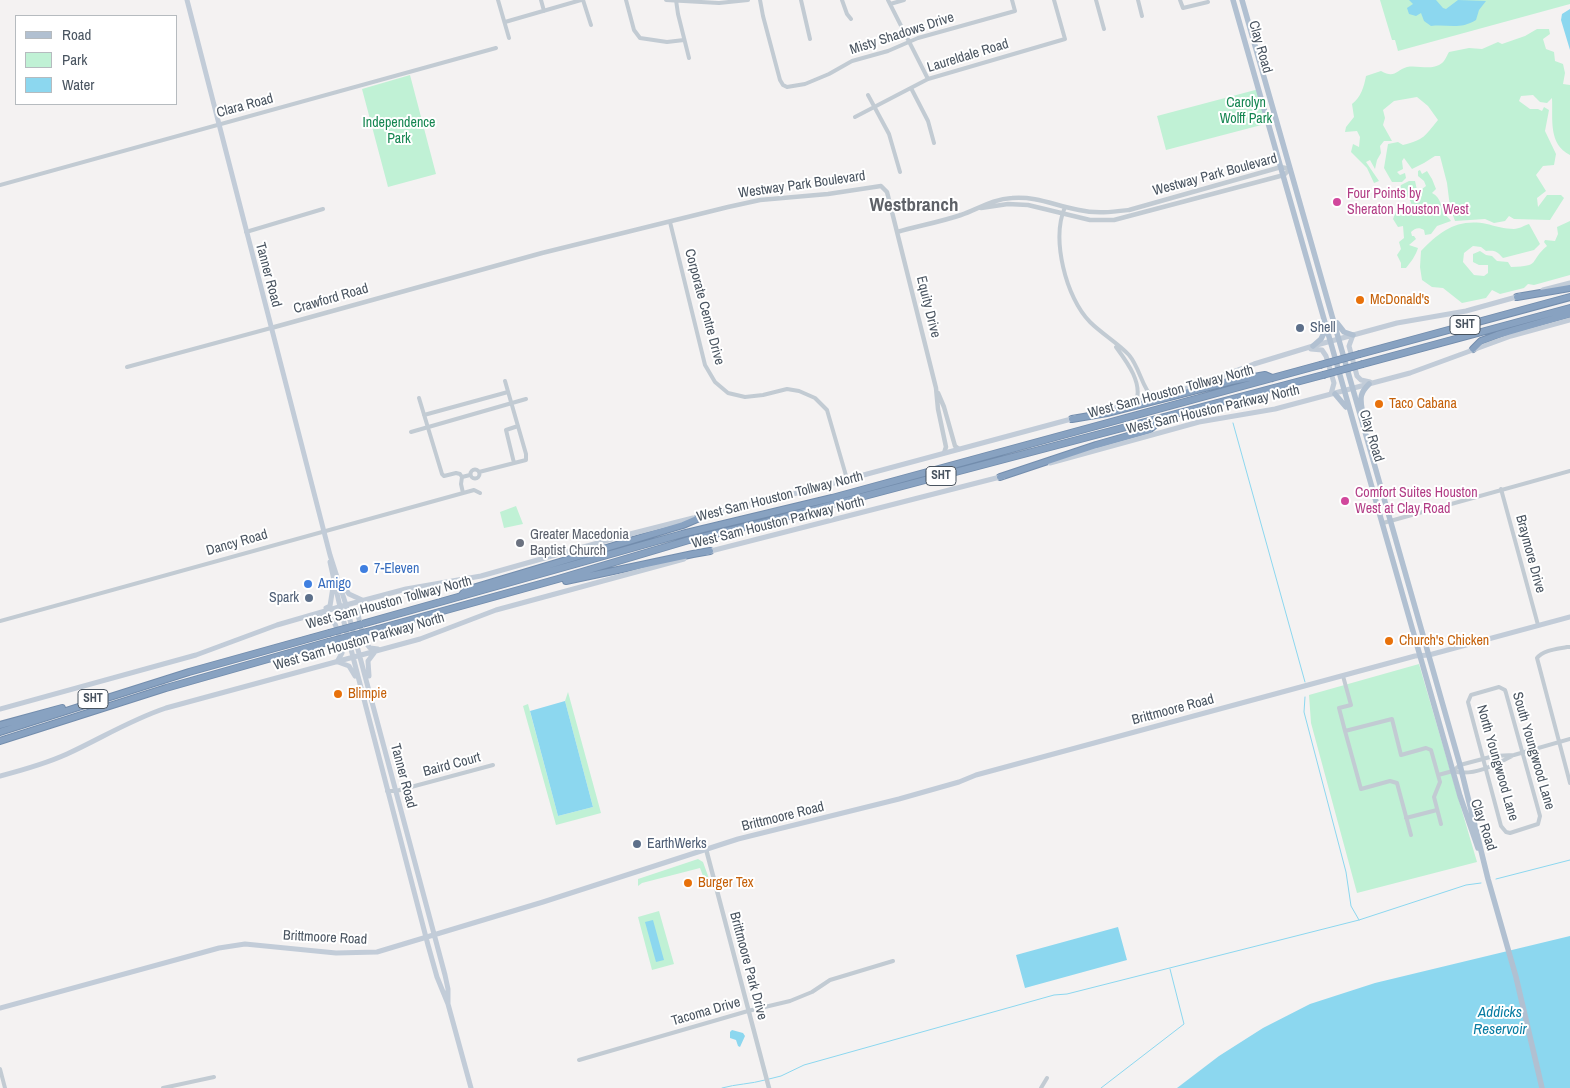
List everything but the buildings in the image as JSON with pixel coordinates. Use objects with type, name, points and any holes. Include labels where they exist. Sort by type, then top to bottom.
[{"type":"highway","points":[[1517,297],[1570,288]]},
{"type":"highway","name":"West Sam Houston Tollway North","points":[[0,731],[185,673],[663,539],[832,498],[1570,297]]},
{"type":"highway","name":"West Sam Houston Tollway North","points":[[0,741],[166,688],[558,579],[688,540],[770,521],[1570,308]]},
{"type":"highway","points":[[1473,349],[1481,341],[1497,335],[1570,314]]},
{"type":"highway","points":[[1072,419],[1119,410],[1248,378],[1265,375],[1272,378]]},
{"type":"highway","points":[[1000,477],[1096,445],[1149,430],[1165,417]]},
{"type":"highway","points":[[461,596],[466,590],[683,525],[704,516]]},
{"type":"highway","points":[[558,579],[562,582],[710,551]]},
{"type":"highway","name":"SHT","points":[[0,725],[185,673]]},
{"type":"main road","name":"Tanner Road","points":[[186,0],[330,555],[340,607],[387,791],[436,977],[448,1004],[471,1088]]},
{"type":"main road","name":"Clay Road","points":[[1233,0],[1453,771],[1488,879],[1516,977],[1543,1088]]},
{"type":"main road","name":"Clay Road","points":[[1242,0],[1463,774],[1488,879]]},
{"type":"main road","points":[[1244,38],[1252,35]]},
{"type":"main road","points":[[1258,84],[1265,82]]},
{"type":"main road","points":[[1300,233],[1308,231]]},
{"type":"main road","points":[[1315,285],[1322,283]]},
{"type":"main road","name":"West Sam Houston Parkway North","points":[[0,709],[196,655],[266,628],[346,605],[406,589],[481,576],[617,538],[1153,398],[1192,387],[1254,364],[1329,341],[1412,320],[1466,311],[1570,283]]},
{"type":"main road","points":[[1333,318],[1340,329],[1352,335],[1350,349],[1357,376],[1364,382],[1371,384]]},
{"type":"main road","name":"West Sam Houston Parkway North","points":[[0,776],[66,755],[126,723],[149,714],[420,639],[504,608],[710,551],[1000,477],[1182,426],[1275,409],[1353,389],[1410,373],[1511,336],[1570,320]]},
{"type":"main road","points":[[1312,346],[1321,339],[1326,330]]},
{"type":"main road","points":[[1305,348],[1318,349],[1325,353],[1334,383],[1333,394],[1346,405],[1351,417]]},
{"type":"main road","points":[[1363,422],[1360,396],[1371,384]]},
{"type":"main road","points":[[1365,461],[1374,459]]},
{"type":"main road","name":"Tanner Road","points":[[335,576],[346,605],[396,791],[448,989],[448,1004]]},
{"type":"main road","points":[[335,576],[349,594],[365,600],[358,615],[365,642],[370,648],[381,649]]},
{"type":"main road","points":[[317,613],[330,606],[333,599],[335,576]]},
{"type":"main road","points":[[1402,591],[1410,588]]},
{"type":"main road","points":[[317,613],[328,616],[335,621],[342,649],[337,662],[349,666],[362,692]]},
{"type":"main road","name":"Brittmoore Road","points":[[0,1008],[218,948],[245,944],[336,953],[381,951],[543,902],[706,849],[783,827],[860,809],[949,785],[976,775],[1421,655],[1429,655],[1570,617]]},
{"type":"main road","points":[[373,704],[367,664],[372,654],[381,649]]},
{"type":"main road","points":[[1438,719],[1446,717]]},
{"type":"street","points":[[498,0],[509,38]]},
{"type":"street","points":[[541,0],[544,11]]},
{"type":"street","points":[[505,22],[582,0],[591,25]]},
{"type":"street","points":[[626,0],[637,35],[644,40],[667,42],[684,40]]},
{"type":"street","points":[[666,0],[748,0]]},
{"type":"street","points":[[676,0],[689,58]]},
{"type":"street","name":"Misty Shadows Drive","points":[[760,0],[778,73],[783,85],[787,87],[794,87],[817,80],[852,61],[888,51],[918,38],[1015,11],[1012,0]]},
{"type":"street","points":[[801,0],[810,39]]},
{"type":"street","points":[[842,0],[846,14],[850,19]]},
{"type":"street","points":[[904,0],[889,2],[928,79]]},
{"type":"street","name":"Laureldale Road","points":[[855,117],[928,79],[1065,39],[1054,0]]},
{"type":"street","points":[[1096,0],[1104,29]]},
{"type":"street","points":[[1138,0],[1142,16]]},
{"type":"street","points":[[1180,0],[1183,8],[1208,2]]},
{"type":"street","name":"Clara Road","points":[[0,185],[496,48]]},
{"type":"street","points":[[911,88],[928,121],[934,143]]},
{"type":"street","points":[[868,95],[889,134],[900,172]]},
{"type":"street","name":"Westway Park Boulevard","points":[[542,253],[760,200],[820,195],[881,186],[887,192],[897,232],[961,215],[990,202],[1011,198],[1047,200],[1065,207],[1093,213],[1129,210],[1281,167],[1290,169]]},
{"type":"street","name":"Westway Park Boulevard","points":[[975,209],[1008,204],[1028,205],[1090,220],[1114,220],[1284,175],[1290,169]]},
{"type":"street","points":[[1065,207],[1062,213],[1059,243],[1073,297],[1089,321],[1128,354],[1139,368],[1148,392],[1153,398]]},
{"type":"street","points":[[246,232],[323,209]]},
{"type":"street","name":"Corporate Centre Drive","points":[[670,222],[705,365],[715,382],[728,393],[745,397],[787,389],[799,391],[815,398],[827,410],[847,479]]},
{"type":"street","name":"Equity Drive","points":[[897,232],[936,388],[946,448],[944,454]]},
{"type":"street","name":"Crawford Road","points":[[127,367],[542,253]]},
{"type":"street","points":[[1114,343],[1134,378],[1139,394],[1136,402]]},
{"type":"street","points":[[462,477],[470,475],[470,472],[474,469],[479,472],[526,460],[526,454],[505,381]]},
{"type":"street","name":"Equity Drive","points":[[936,388],[944,407],[955,446],[960,449]]},
{"type":"street","points":[[424,415],[508,392]]},
{"type":"street","points":[[420,398],[442,474],[444,476],[456,473],[462,477]]},
{"type":"street","points":[[411,432],[526,399]]},
{"type":"street","points":[[514,463],[506,430],[518,426]]},
{"type":"street","points":[[1383,523],[1570,471]]},
{"type":"street","points":[[462,477],[461,484],[464,493]]},
{"type":"street","name":"Dancy Road","points":[[0,621],[474,490],[480,493]]},
{"type":"street","name":"Braymore Drive","points":[[1501,490],[1538,625]]},
{"type":"street","points":[[1570,647],[1541,654],[1538,656],[1537,661],[1570,783]]},
{"type":"street","points":[[1343,676],[1350,705],[1339,708],[1361,789],[1390,781],[1397,783],[1411,835]]},
{"type":"street","name":"South Youngwood Lane","points":[[1484,691],[1499,687],[1504,690],[1522,752],[1540,816],[1540,821],[1534,826],[1523,829]]},
{"type":"street","name":"North Youngwood Lane","points":[[1484,691],[1471,695],[1468,699],[1485,768],[1503,829],[1510,833],[1523,829]]},
{"type":"street","points":[[1346,731],[1392,719],[1401,755],[1430,749],[1440,785],[1434,797],[1441,824]]},
{"type":"street","points":[[1438,775],[1453,771],[1460,765],[1494,756],[1514,754],[1570,739]]},
{"type":"street","points":[[1453,771],[1463,774],[1496,765],[1514,754]]},
{"type":"street","name":"Baird Court","points":[[387,791],[396,791],[493,766]]},
{"type":"street","points":[[1406,818],[1437,810]]},
{"type":"street","name":"Brittmoore Park Drive","points":[[706,849],[768,1086]]},
{"type":"street","name":"Tacoma Drive","points":[[579,1060],[799,998],[830,980],[893,961]]},
{"type":"street","points":[[0,1069],[5,1088]]},
{"type":"street","points":[[163,1088],[214,1077]]},
{"type":"street","points":[[1041,1088],[1047,1078]]},
{"type":"street","points":[[196,1081],[198,1088]]},
{"type":"green space","points":[[1380,0],[1570,0],[1570,4],[1398,51],[1395,40],[1392,40]]},
{"type":"green space","points":[[1537,29],[1549,29],[1550,34],[1543,39],[1546,49],[1554,52],[1555,61],[1563,64],[1565,73],[1563,84],[1570,85],[1570,155],[1563,150],[1555,138],[1552,122],[1552,98],[1547,103],[1540,102],[1533,95],[1521,96],[1519,101],[1530,109],[1542,111],[1544,107],[1549,110],[1545,131],[1556,154],[1554,165],[1543,166],[1536,175],[1546,191],[1537,198],[1538,207],[1547,195],[1561,195],[1564,198],[1550,220],[1514,219],[1509,216],[1505,221],[1494,223],[1485,219],[1455,221],[1450,207],[1447,183],[1440,156],[1435,156],[1412,169],[1404,158],[1402,161],[1403,169],[1397,172],[1400,175],[1405,173],[1406,178],[1402,182],[1392,182],[1384,168],[1388,144],[1398,142],[1403,145],[1416,141],[1427,134],[1438,120],[1428,106],[1417,97],[1394,101],[1383,110],[1385,118],[1383,125],[1392,141],[1384,141],[1380,146],[1381,153],[1375,169],[1370,160],[1366,162],[1379,181],[1374,183],[1367,168],[1351,152],[1353,144],[1359,147],[1360,137],[1357,131],[1345,132],[1346,127],[1354,117],[1352,104],[1362,91],[1366,76],[1381,71],[1392,74],[1407,67],[1439,65],[1449,52],[1469,48],[1482,49],[1498,42],[1502,44],[1525,36]]},
{"type":"green space","name":"Independence Park","points":[[410,75],[436,174],[388,187],[362,89]]},
{"type":"green space","name":"Carolyn Wolff Park","points":[[1259,89],[1269,123],[1166,150],[1157,116]]},
{"type":"green space","points":[[1420,170],[1422,174],[1427,171],[1432,179],[1436,189],[1432,193],[1438,197],[1443,211],[1451,221],[1437,226],[1431,234],[1425,235],[1424,230],[1419,228],[1411,232],[1412,236],[1416,239],[1409,245],[1418,248],[1406,268],[1401,268],[1397,255],[1401,249],[1399,242],[1404,238],[1403,226],[1398,227],[1393,219],[1400,203],[1406,206],[1408,211],[1412,208],[1410,200],[1400,188],[1401,185],[1409,181],[1415,181],[1417,190],[1414,192],[1414,195],[1422,196],[1422,189],[1426,186],[1424,181],[1418,176],[1418,171]]},
{"type":"green space","points":[[1570,221],[1570,275],[1534,285],[1528,284],[1524,288],[1500,294],[1492,290],[1486,298],[1462,303],[1443,288],[1432,287],[1422,280],[1420,267],[1421,251],[1450,228],[1467,223],[1477,223],[1514,229],[1529,224],[1540,244],[1534,250],[1503,258],[1495,252],[1486,251],[1481,247],[1473,246],[1464,253],[1463,262],[1474,275],[1484,276],[1488,273],[1488,265],[1479,265],[1473,262],[1473,254],[1480,251],[1492,256],[1497,261],[1508,262],[1511,267],[1527,266],[1534,262],[1541,251],[1547,246],[1544,242],[1545,240],[1555,241],[1558,234],[1557,227]]},
{"type":"green space","points":[[516,506],[523,524],[504,528],[500,512]]},
{"type":"green space","points":[[1419,664],[1477,862],[1357,893],[1311,723],[1309,695]]},
{"type":"green space","points":[[568,692],[601,813],[556,825],[523,706],[528,704],[558,816],[593,807],[565,701]]},
{"type":"green space","points":[[698,859],[703,862],[712,887],[711,889],[708,889],[700,868],[642,883],[638,886],[638,879]]},
{"type":"green space","points":[[659,911],[674,964],[652,970],[638,917]]},
{"type":"water","points":[[1409,0],[1436,0],[1446,9],[1458,0],[1486,1],[1479,10],[1476,20],[1470,23],[1459,26],[1431,26],[1424,21],[1421,13],[1416,16],[1409,14],[1407,8],[1413,4]]},
{"type":"water","points":[[1570,9],[1570,50],[1561,20],[1562,14]]},
{"type":"water","points":[[565,701],[593,807],[558,816],[530,711]]},
{"type":"water","points":[[653,920],[664,960],[656,962],[645,922]]},
{"type":"water","points":[[1118,927],[1127,960],[1025,988],[1016,955]]},
{"type":"water","name":"Addicks Reservoir","points":[[1570,936],[1570,1088],[1177,1088],[1219,1056],[1263,1028],[1310,1004],[1375,983]]},
{"type":"water","points":[[732,1030],[743,1033],[745,1036],[740,1047],[736,1040],[730,1038]]},
{"type":"waterway","points":[[1233,423],[1305,682]]},
{"type":"waterway","points":[[1305,697],[1304,712],[1346,872],[1351,906],[1359,920]]},
{"type":"waterway","points":[[1496,879],[1570,860]]},
{"type":"waterway","points":[[769,1079],[781,1076],[804,1065],[1054,995],[1067,994],[1359,920],[1466,885],[1481,883]]},
{"type":"waterway","points":[[1101,1088],[1184,1024],[1170,969]]},
{"type":"waterway","points":[[722,1088],[765,1080]]},
{"type":"place","name":"Four Points by Sheraton Houston West","points":[[1337,202]]},
{"type":"place","name":"McDonald's","points":[[1360,300]]},
{"type":"place","name":"Shell","points":[[1300,328]]},
{"type":"place","name":"Taco Cabana","points":[[1379,404]]},
{"type":"place","name":"Comfort Suites Houston West at Clay Road","points":[[1345,501]]},
{"type":"place","name":"Greater Macedonia Baptist Church","points":[[520,543]]},
{"type":"place","name":"7-Eleven","points":[[364,569]]},
{"type":"place","name":"Amigo","points":[[308,584]]},
{"type":"place","name":"Spark","points":[[309,598]]},
{"type":"place","name":"Church's Chicken","points":[[1389,641]]},
{"type":"place","name":"Blimpie","points":[[338,694]]},
{"type":"place","name":"EarthWerks","points":[[637,844]]},
{"type":"place","name":"Burger Tex","points":[[688,883]]},
{"type":"district","name":"Westbranch","points":[[914,206]]}]
